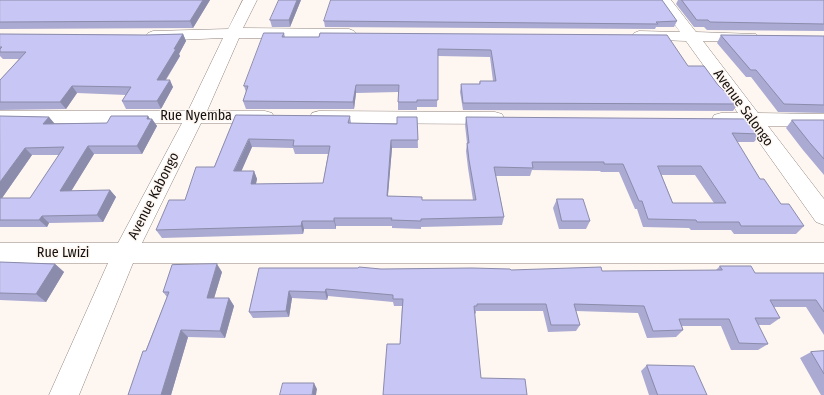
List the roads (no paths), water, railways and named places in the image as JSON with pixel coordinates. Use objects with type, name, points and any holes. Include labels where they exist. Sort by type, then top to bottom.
[{"type":"street","name":"Avenue Kabongo","points":[[64,395],[125,252],[195,116],[233,33],[250,0]]},
{"type":"street","name":"Avenue Salongo","points":[[664,0],[751,120],[824,216]]},
{"type":"street","points":[[142,36],[233,33],[367,34]]},
{"type":"street","points":[[628,36],[769,37]]},
{"type":"street","name":"Rue Nyemba","points":[[0,117],[195,116],[513,118]]},
{"type":"street","points":[[704,119],[824,120]]},
{"type":"street","name":"Rue Lwizi","points":[[0,253],[824,253]]}]
